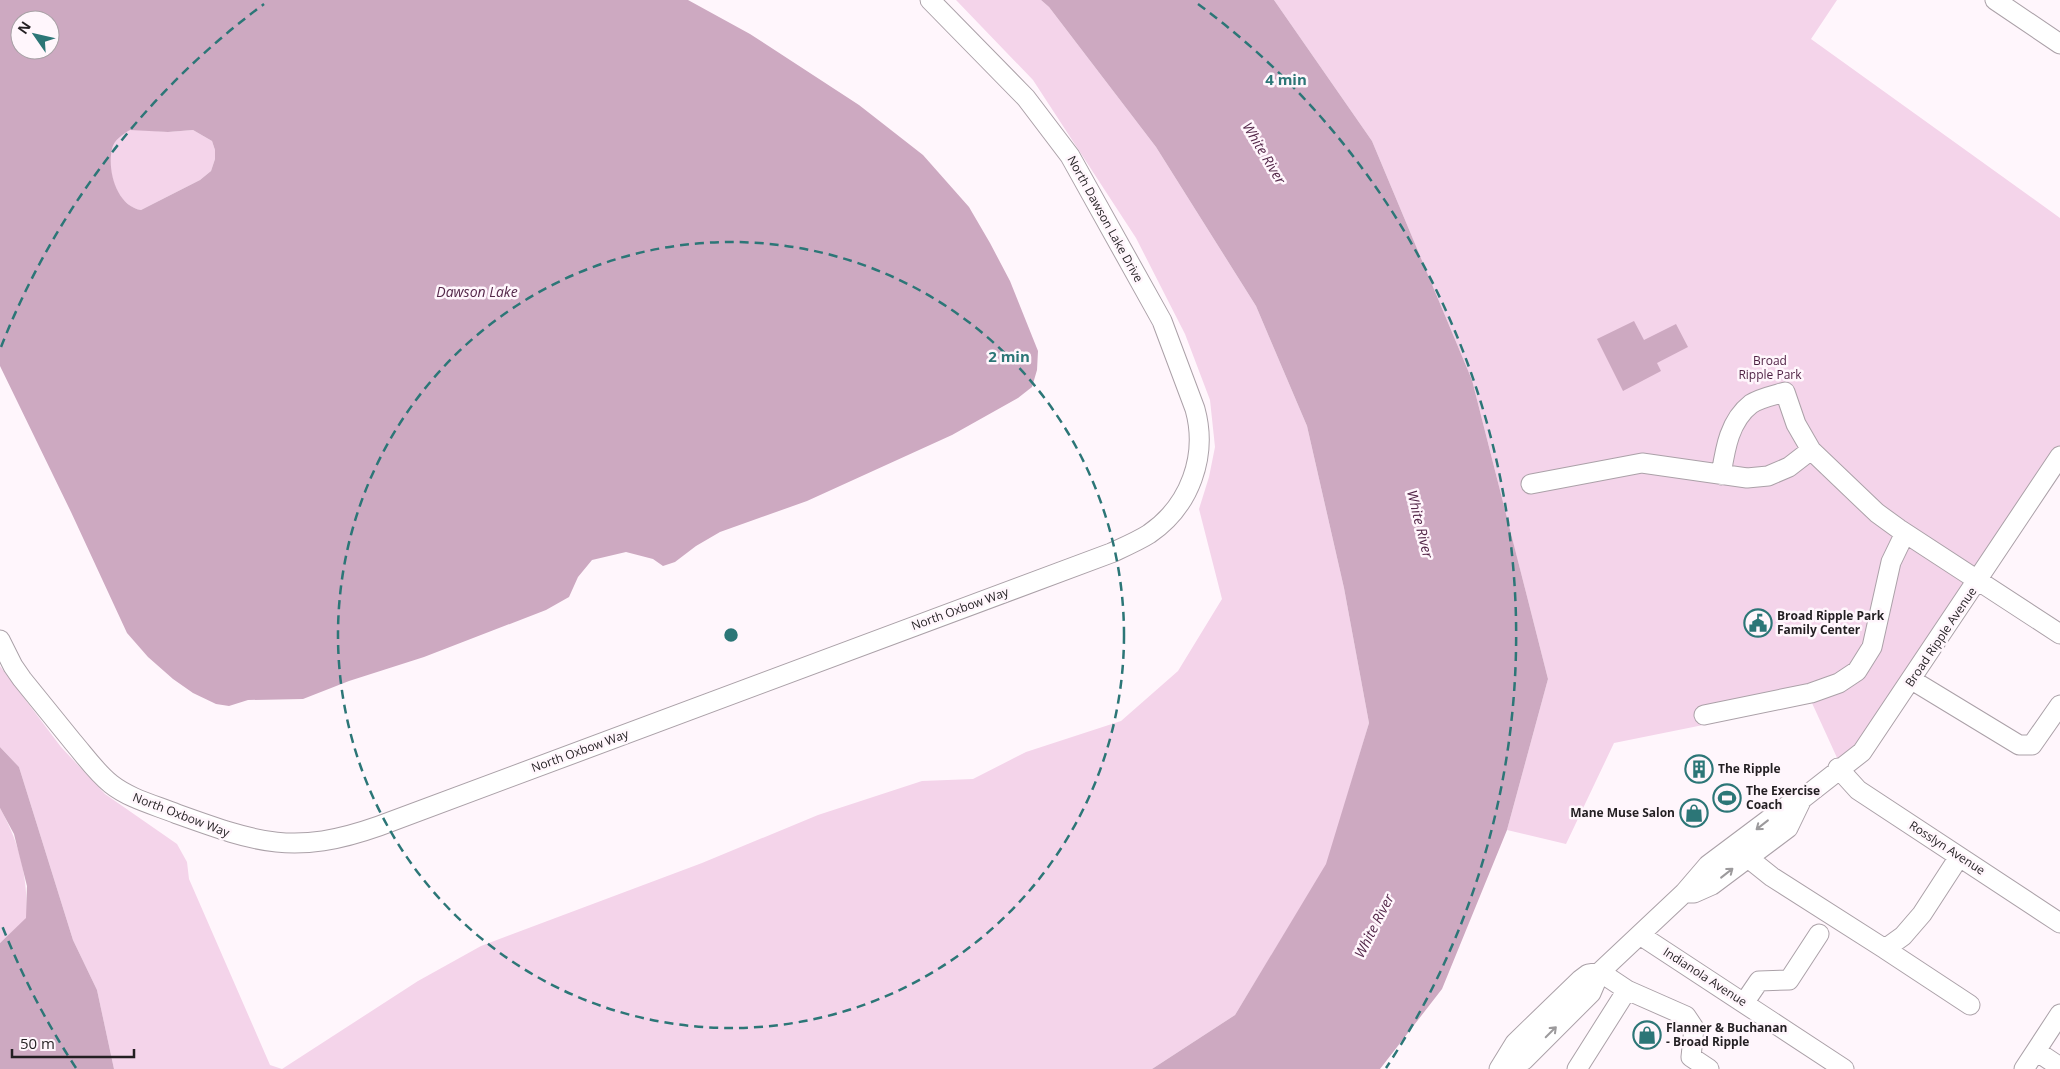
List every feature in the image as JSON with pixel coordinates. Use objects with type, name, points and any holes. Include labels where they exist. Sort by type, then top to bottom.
[{"type":"street","name":"North Dawson Lake Drive","points":[[930,0],[1026,98],[1070,156],[1162,321],[1199,422],[1199,448],[1192,480]]},
{"type":"street","points":[[1995,0],[2060,44]]},
{"type":"street","points":[[1721,475],[1726,449],[1735,421],[1752,403],[1785,392],[1796,424],[1811,450],[1877,512],[1905,533],[2060,634]]},
{"type":"street","points":[[1531,484],[1642,464],[1747,478],[1768,476],[1788,466],[1811,450]]},
{"type":"street","name":"Broad Ripple Avenue","points":[[1684,893],[1694,893],[1712,884],[1788,828],[1802,799],[1838,768],[1862,752],[1979,580],[2060,456]]},
{"type":"street","name":"North Oxbow Way","points":[[0,640],[13,666],[90,763],[111,784],[123,792],[234,834],[287,845],[317,843],[380,826],[1111,553],[1149,534],[1172,514],[1192,480]]},
{"type":"street","points":[[1704,715],[1812,693],[1839,683],[1858,671],[1872,647],[1891,562],[1905,533]]},
{"type":"street","points":[[1912,680],[2019,745],[2032,744],[2060,705]]},
{"type":"street","name":"Rosslyn Avenue","points":[[1838,768],[1858,790],[2060,923]]},
{"type":"street","name":"Broad Ripple Avenue","points":[[1499,1069],[1530,1064],[1591,993],[1600,972],[1684,893],[1715,860],[1792,802],[1802,799]]},
{"type":"street","points":[[1747,857],[1772,877],[1970,1005]]},
{"type":"street","points":[[1885,949],[1903,936],[1922,914],[1959,857]]},
{"type":"street","points":[[1744,1003],[1759,981],[1789,980],[1819,934]]},
{"type":"street","name":"Indianola Avenue","points":[[1640,935],[1844,1069]]},
{"type":"street","points":[[1600,972],[1628,990],[1686,1016],[1694,1028],[1691,1057],[1709,1069]]},
{"type":"street","name":"Broad Ripple Avenue","points":[[1499,1069],[1515,1043],[1580,980],[1588,974],[1600,972]]},
{"type":"street","points":[[1577,1069],[1628,990]]},
{"type":"street","points":[[2024,1069],[2060,1014]]},
{"type":"street","points":[[2036,1051],[2060,1067]]},
{"type":"green space","points":[[956,0],[1041,0],[1049,7],[1156,147],[1256,306],[1307,426],[1344,588],[1369,723],[1327,864],[1235,1015],[1152,1069],[282,1069],[418,981],[481,946],[702,863],[818,815],[922,781],[973,779],[1026,752],[1121,721],[1178,671],[1222,599],[1199,509],[1209,477],[1215,447],[1210,400],[1185,334],[1136,238],[1033,80]]},
{"type":"green space","name":"Broad Ripple Park","points":[[1274,0],[1837,0],[1811,39],[2060,218],[2060,456],[1844,773],[1812,703],[1614,743],[1566,844],[1507,830],[1548,679],[1472,380],[1372,141]]},
{"type":"green space","points":[[130,129],[168,132],[193,130],[212,141],[215,159],[211,171],[200,180],[141,210],[133,207],[125,202],[115,186],[111,167],[113,146]]},
{"type":"green space","points":[[0,666],[61,747],[105,794],[177,844],[187,862],[189,879],[270,1065],[282,1069],[114,1069],[97,990],[73,940],[19,767],[0,747]]},
{"type":"green space","points":[[0,808],[18,848],[26,888],[27,918],[0,943]]},
{"type":"water","name":"Dawson Lake","points":[[0,0],[688,0],[750,34],[859,105],[923,155],[969,207],[1010,281],[1038,351],[1037,370],[1032,387],[1018,398],[952,435],[807,501],[720,532],[696,546],[675,562],[663,566],[653,559],[626,552],[592,560],[578,577],[569,597],[546,610],[424,657],[349,681],[303,699],[248,700],[229,706],[216,704],[193,693],[173,679],[148,657],[127,633],[0,366]],"holes":[[[130,130],[168,132],[193,130],[212,141],[215,159],[211,171],[200,180],[141,210],[133,207],[120,195],[113,177],[111,167],[113,146],[119,138]]]},
{"type":"water","name":"White River","points":[[1041,0],[1274,0],[1372,141],[1472,380],[1548,679],[1507,830],[1442,989],[1380,1069],[1152,1069],[1235,1015],[1326,864],[1369,723],[1344,588],[1307,426],[1256,306],[1156,147],[1049,7]]},
{"type":"water","points":[[1634,321],[1644,340],[1676,324],[1688,347],[1657,363],[1661,371],[1623,391],[1597,339]]},
{"type":"water","points":[[0,747],[19,767],[73,940],[97,990],[114,1069],[0,1069],[0,943],[26,918],[27,886],[14,834],[0,808]]},
{"type":"place","name":"Broad Ripple Park Family Center","points":[[1758,623]]},
{"type":"place","name":"The Ripple","points":[[1699,769]]},
{"type":"place","name":"The Exercise Coach","points":[[1727,798]]},
{"type":"place","name":"Mane Muse Salon","points":[[1694,813]]},
{"type":"place","name":"Flanner & Buchanan - Broad Ripple","points":[[1647,1035]]}]
